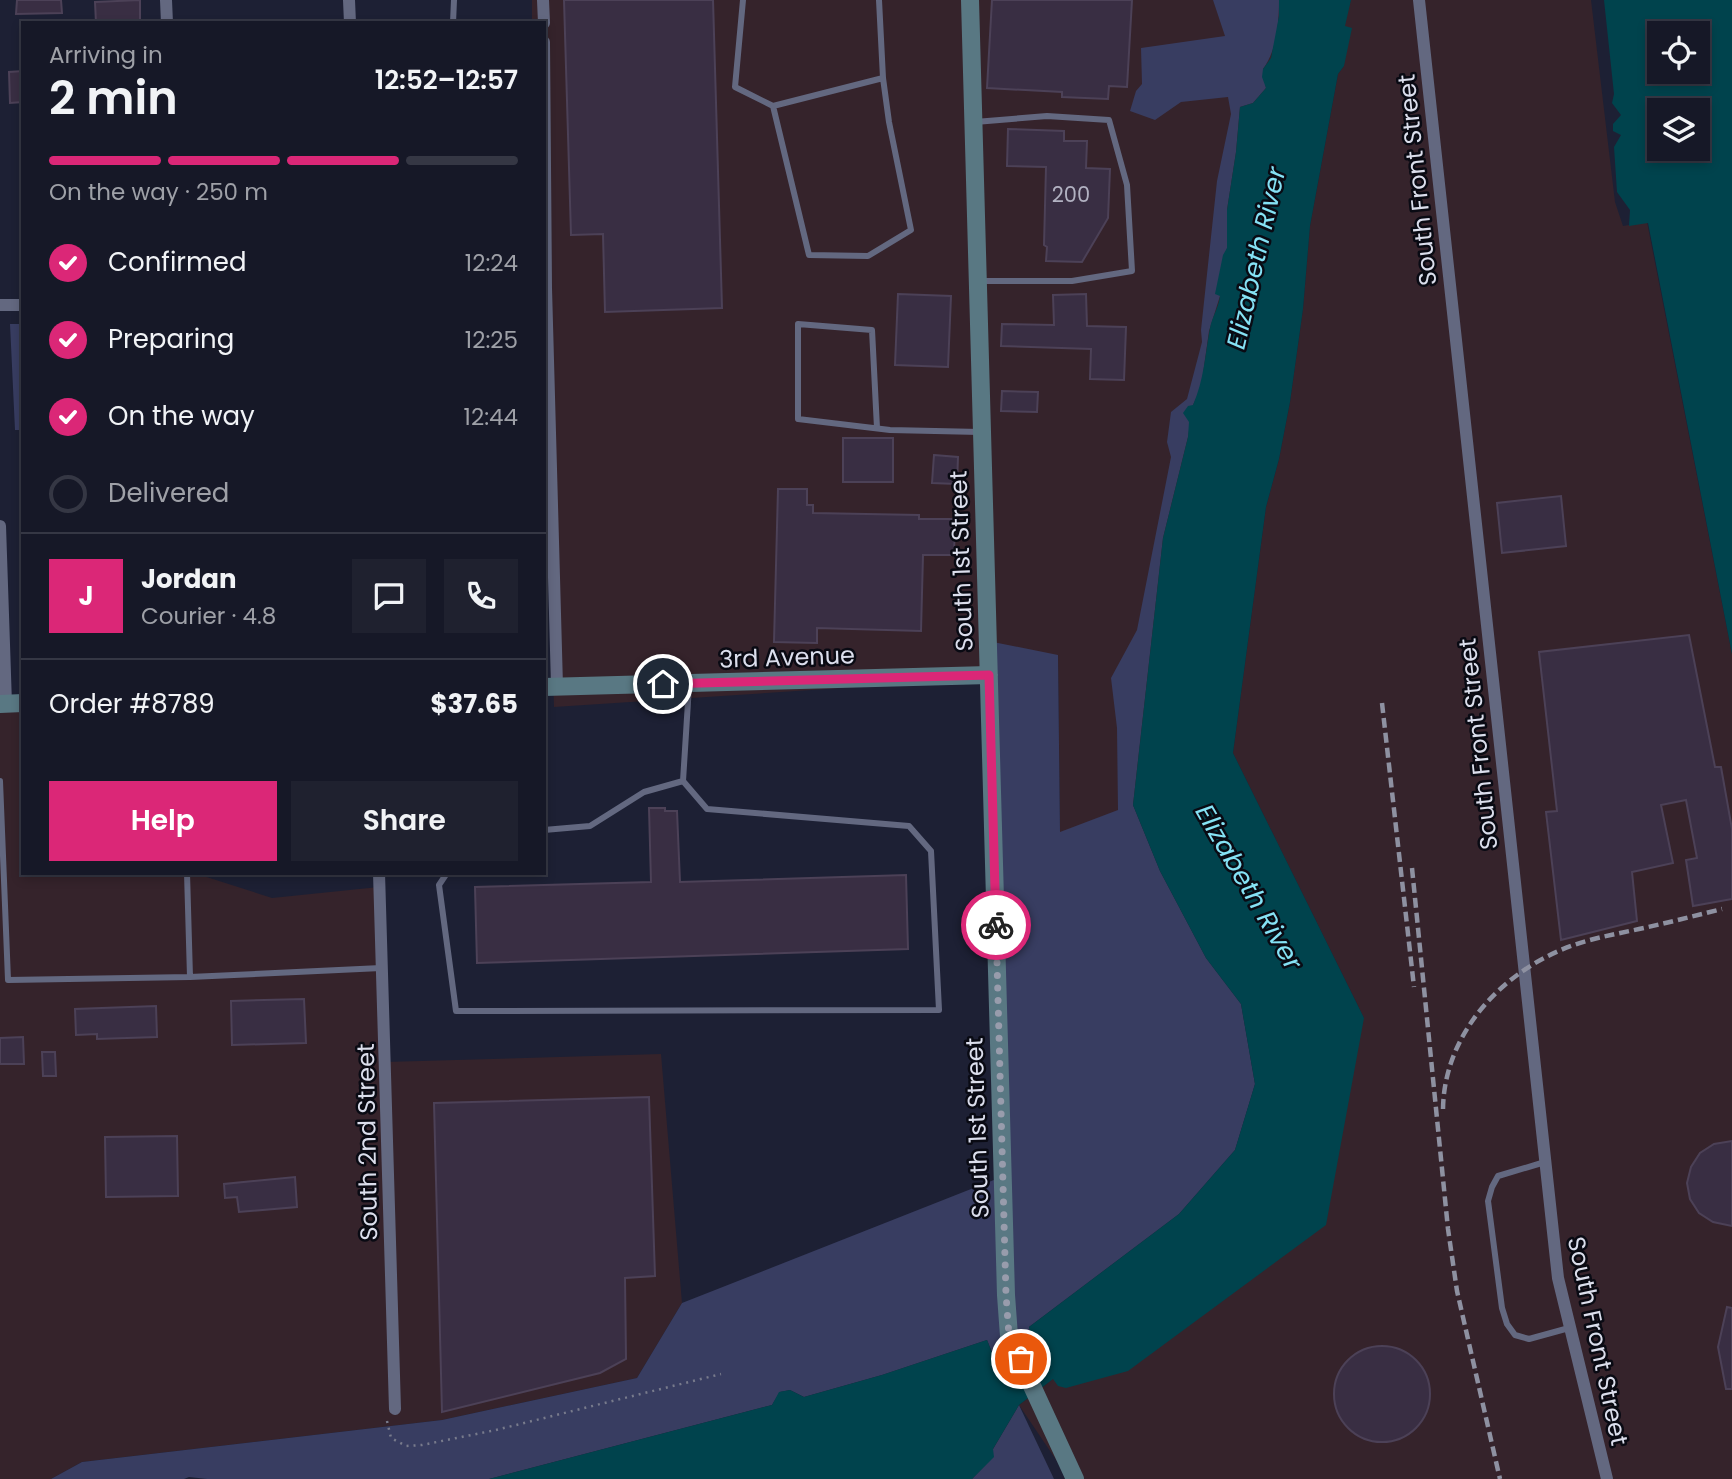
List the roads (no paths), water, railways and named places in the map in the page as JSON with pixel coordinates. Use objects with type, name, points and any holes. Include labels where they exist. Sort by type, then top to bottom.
[{"type":"street","points":[[166,0],[167,21]]},
{"type":"street","points":[[349,0],[350,21]]},
{"type":"street","points":[[543,0],[544,21]]},
{"type":"street","name":"South 1st Street","points":[[970,0],[1009,1336],[1075,1479]]},
{"type":"street","name":"South Front Street","points":[[1419,0],[1558,1278],[1607,1479]]},
{"type":"street","points":[[0,305],[21,305]]},
{"type":"street","points":[[546,354],[551,687]]},
{"type":"street","points":[[0,526],[2,659],[10,704]]},
{"type":"street","name":"3rd Avenue","points":[[551,687],[989,675]]},
{"type":"street","name":"South 2nd Street","points":[[379,875],[395,1409]]},
{"type":"lane","points":[[453,21],[454,0]]},
{"type":"lane","points":[[743,0],[735,87],[773,106],[883,78]]},
{"type":"lane","points":[[773,106],[810,255],[868,256],[911,230],[889,122],[883,78],[879,0]]},
{"type":"lane","points":[[973,122],[1047,116],[1109,120],[1126,185],[1132,271],[1072,281],[978,281]]},
{"type":"lane","points":[[877,428],[872,330],[798,324],[798,419],[877,428],[982,432]]},
{"type":"lane","points":[[446,875],[439,885],[456,1011],[939,1010],[931,851],[909,826],[707,809],[683,781],[689,684]]},
{"type":"lane","points":[[0,780],[8,981],[190,977],[383,968]]},
{"type":"lane","points":[[546,830],[590,826],[644,792],[683,781]]},
{"type":"lane","points":[[187,875],[190,977]]},
{"type":"lane","points":[[1545,1162],[1498,1176],[1492,1187],[1488,1201],[1502,1308],[1515,1335],[1529,1339],[1570,1328]]},
{"type":"water","name":"Elizabeth River","points":[[1279,0],[1351,0],[1345,26],[1352,28],[1344,66],[1338,74],[1310,226],[1303,309],[1290,402],[1266,507],[1233,753],[1364,1018],[1326,1225],[1128,1371],[1066,1388],[1058,1386],[1053,1379],[1019,1405],[993,1449],[994,1457],[972,1479],[489,1479],[772,1405],[779,1392],[790,1390],[804,1397],[882,1375],[987,1340],[993,1355],[1032,1339],[1029,1327],[1179,1214],[1235,1150],[1255,1084],[1241,1004],[1206,958],[1160,871],[1133,805],[1163,538],[1188,437],[1189,422],[1183,413],[1188,406],[1193,405],[1197,396],[1211,324],[1220,296],[1215,294],[1223,255],[1227,248],[1227,210],[1240,107],[1253,103],[1266,88],[1262,77],[1263,69],[1271,58],[1279,16]]},
{"type":"water","points":[[1604,0],[1732,0],[1732,654],[1648,223],[1629,226],[1630,210],[1617,192],[1614,147],[1621,135],[1613,131],[1613,124],[1621,115],[1612,103],[1614,94]]},
{"type":"railway","points":[[1382,703],[1414,987]]},
{"type":"railway","points":[[1412,868],[1448,1229],[1457,1291],[1500,1479]]},
{"type":"railway","points":[[1443,1109],[1446,1083],[1464,1034],[1478,1013],[1516,976],[1561,950],[1580,943],[1722,909]]}]
